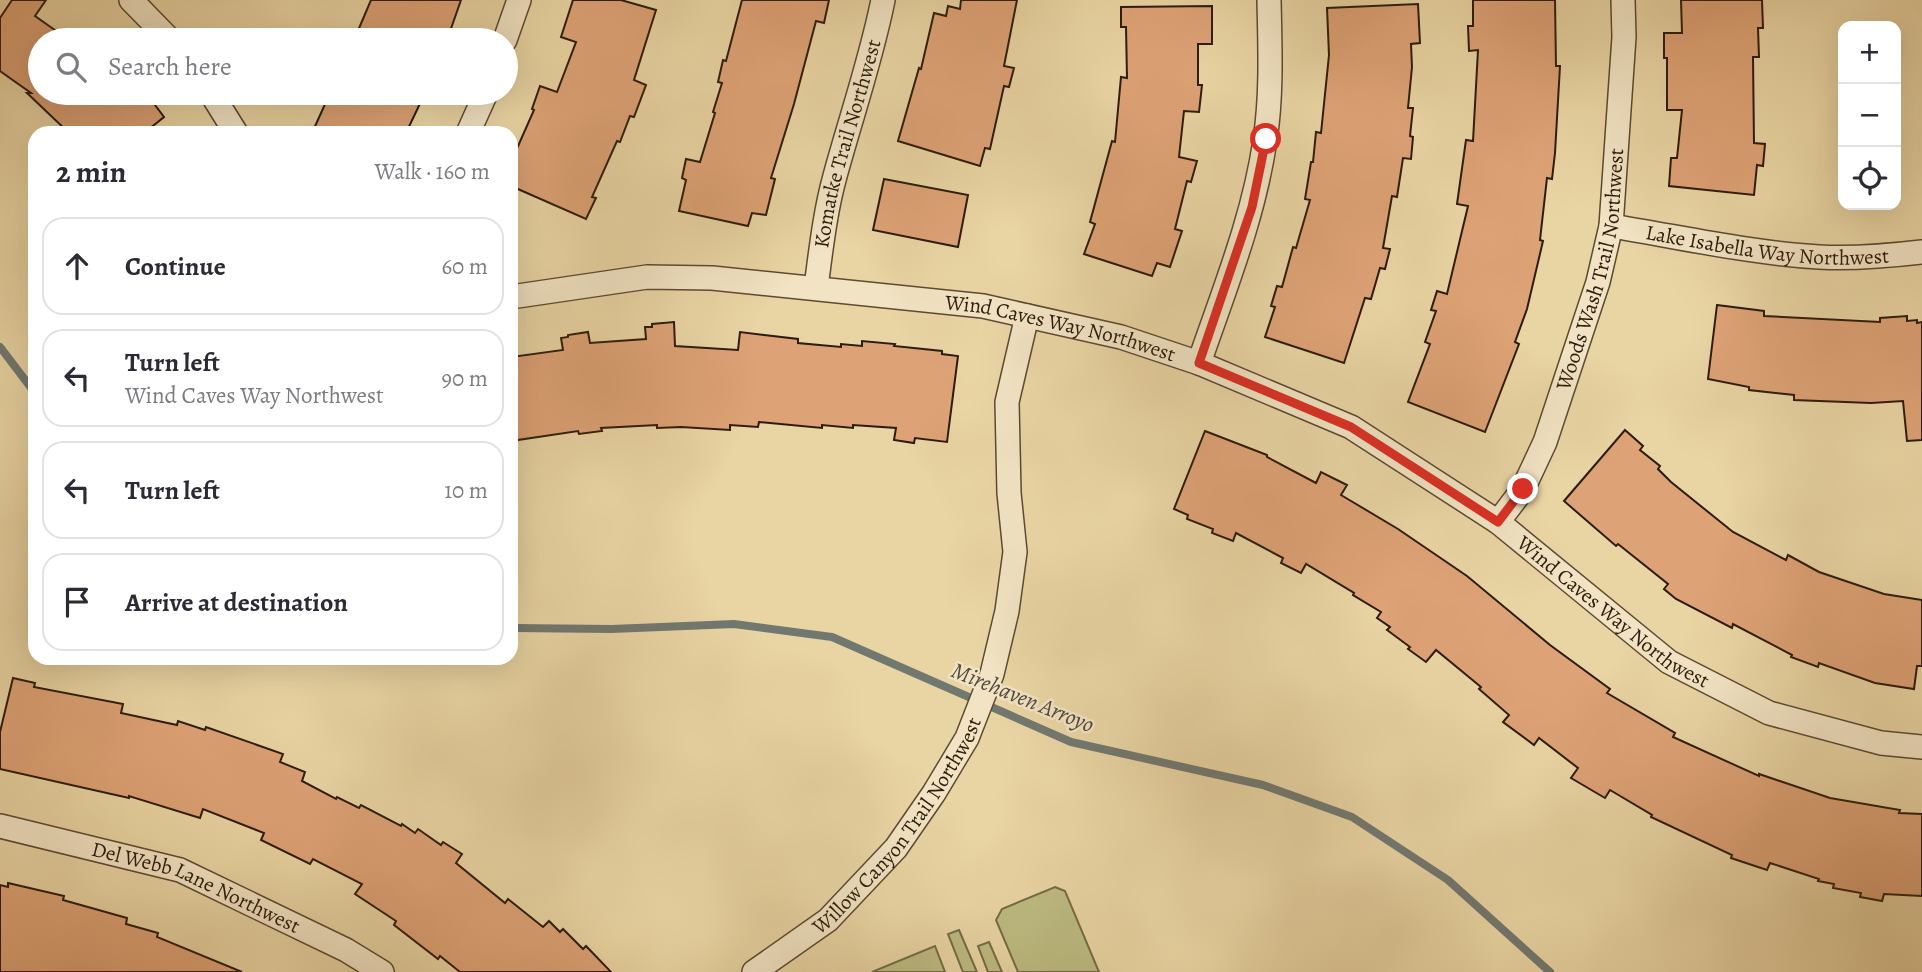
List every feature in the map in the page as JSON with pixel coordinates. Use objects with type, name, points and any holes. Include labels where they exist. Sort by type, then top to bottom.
[{"type":"street","points":[[509,28],[519,0]]},
{"type":"street","name":"Komatke Trail Northwest","points":[[816,288],[834,178],[878,27],[883,0]]},
{"type":"street","points":[[1199,363],[1252,207],[1266,139],[1270,53],[1269,0]]},
{"type":"street","name":"Woods Wash Trail Northwest","points":[[1498,522],[1523,489],[1545,442],[1598,282],[1611,226],[1624,37],[1623,0]]},
{"type":"street","points":[[133,1],[159,28]]},
{"type":"street","points":[[218,105],[232,126]]},
{"type":"street","points":[[471,126],[481,105]]},
{"type":"street","name":"Lake Isabella Way Northwest","points":[[1611,226],[1758,250],[1821,257],[1882,257],[1922,252]]},
{"type":"street","name":"Wind Caves Way Northwest","points":[[518,296],[647,277],[712,278],[983,306],[1121,337],[1199,363],[1351,427],[1498,522],[1669,662],[1769,713],[1881,743],[1922,747]]},
{"type":"street","name":"Willow Canyon Trail Northwest","points":[[754,972],[828,920],[902,840],[967,738],[992,674],[1007,611],[1015,552],[1009,492],[1007,402],[1027,316]]},
{"type":"street","name":"Del Webb Lane Northwest","points":[[0,826],[180,870],[346,950],[382,972]]},
{"type":"shaded area","points":[[1055,887],[1065,891],[1099,972],[1018,972],[996,920],[1002,909]]},
{"type":"shaded area","points":[[959,930],[977,972],[963,972],[948,934]]},
{"type":"shaded area","points":[[989,942],[1002,972],[988,972],[978,946]]},
{"type":"shaded area","points":[[935,946],[945,972],[872,972]]},
{"type":"building","points":[[12,0],[46,0],[35,16],[52,28],[28,28],[28,91],[0,71],[0,18]]},
{"type":"building","points":[[371,0],[461,0],[451,28],[359,28]]},
{"type":"building","points":[[573,0],[621,0],[656,10],[634,80],[646,85],[634,117],[630,116],[620,142],[617,141],[592,197],[596,198],[586,219],[518,189],[518,146],[534,110],[532,109],[540,86],[557,92],[576,42],[561,37]]},
{"type":"building","points":[[742,0],[829,0],[824,23],[816,21],[771,178],[775,179],[766,215],[752,213],[748,226],[679,211],[686,180],[682,178],[686,159],[700,162],[722,83],[718,82],[723,60],[726,61]]},
{"type":"building","points":[[961,0],[1017,0],[1004,66],[1014,68],[1009,87],[1004,86],[990,149],[985,148],[980,166],[898,141],[919,68],[921,69],[934,13],[946,16],[948,6],[960,9]]},
{"type":"building","points":[[1473,0],[1555,0],[1556,66],[1560,66],[1555,153],[1552,179],[1547,178],[1540,240],[1543,241],[1527,309],[1515,342],[1519,344],[1485,432],[1408,402],[1430,344],[1425,342],[1436,311],[1431,310],[1437,291],[1447,294],[1468,206],[1457,204],[1466,140],[1473,141],[1478,50],[1469,51],[1468,26],[1473,26]]},
{"type":"building","points":[[1681,0],[1762,0],[1763,28],[1758,28],[1759,57],[1753,57],[1754,143],[1765,144],[1763,166],[1757,165],[1754,195],[1669,186],[1671,158],[1677,158],[1682,110],[1667,110],[1664,33],[1682,33]]},
{"type":"building","points":[[1418,4],[1420,43],[1411,44],[1408,108],[1413,108],[1411,159],[1403,158],[1397,197],[1392,196],[1383,248],[1390,249],[1385,269],[1380,268],[1371,299],[1365,298],[1344,363],[1265,337],[1275,307],[1271,306],[1277,286],[1282,287],[1310,200],[1305,199],[1316,132],[1321,133],[1329,55],[1327,8]]},
{"type":"building","points":[[1212,6],[1212,44],[1198,44],[1198,85],[1202,85],[1199,112],[1184,111],[1179,157],[1197,161],[1191,182],[1187,181],[1175,229],[1182,231],[1170,267],[1157,263],[1152,276],[1084,254],[1095,224],[1090,222],[1112,141],[1115,142],[1121,77],[1127,78],[1126,27],[1121,27],[1121,7]]},
{"type":"building","points":[[40,105],[155,105],[164,117],[153,126],[62,126]]},
{"type":"building","points":[[325,105],[419,105],[409,126],[315,126]]},
{"type":"building","points":[[884,179],[968,195],[958,247],[873,230]]},
{"type":"building","points":[[1717,305],[1764,311],[1764,316],[1880,322],[1880,318],[1907,316],[1907,321],[1922,322],[1922,440],[1907,441],[1903,401],[1871,403],[1794,400],[1794,395],[1749,390],[1749,387],[1708,379]]},
{"type":"building","points":[[674,322],[675,346],[738,350],[740,332],[798,339],[798,343],[841,347],[841,344],[862,346],[862,341],[895,344],[894,346],[942,351],[942,354],[958,356],[947,442],[915,438],[914,443],[894,440],[896,428],[822,425],[822,428],[759,422],[758,427],[730,425],[730,430],[657,428],[657,425],[601,428],[602,431],[579,434],[578,431],[518,440],[518,356],[563,350],[561,338],[588,332],[590,343],[646,339],[645,327],[652,327],[652,324]]},
{"type":"building","points":[[1625,430],[1643,446],[1640,450],[1660,466],[1658,469],[1671,482],[1733,532],[1786,560],[1788,555],[1819,572],[1884,594],[1922,600],[1922,666],[1917,666],[1914,689],[1875,683],[1819,663],[1818,667],[1791,657],[1792,655],[1733,624],[1732,628],[1676,599],[1664,589],[1668,584],[1618,544],[1616,546],[1564,501]]},
{"type":"building","points":[[1205,431],[1267,455],[1316,483],[1321,472],[1347,485],[1341,495],[1398,529],[1467,576],[1550,645],[1610,689],[1607,693],[1675,733],[1673,737],[1759,776],[1830,798],[1900,810],[1899,813],[1922,814],[1922,896],[1884,894],[1882,901],[1860,897],[1861,893],[1833,888],[1834,884],[1818,881],[1819,879],[1770,863],[1767,870],[1731,858],[1732,855],[1651,817],[1652,815],[1610,790],[1605,798],[1571,778],[1578,768],[1539,738],[1534,745],[1503,722],[1509,715],[1479,689],[1481,687],[1436,650],[1426,662],[1408,649],[1410,647],[1387,630],[1390,627],[1377,618],[1381,612],[1353,595],[1354,593],[1306,564],[1301,573],[1281,563],[1283,558],[1236,533],[1233,541],[1212,533],[1213,529],[1187,519],[1188,515],[1174,509]]},
{"type":"building","points":[[13,678],[35,683],[34,687],[123,704],[121,713],[177,725],[178,721],[205,730],[206,727],[283,754],[280,762],[305,772],[302,781],[336,799],[337,797],[359,808],[361,805],[415,833],[418,829],[441,845],[443,842],[462,854],[456,863],[505,903],[508,899],[543,927],[549,921],[560,932],[563,929],[583,949],[586,946],[611,972],[460,972],[440,956],[438,959],[394,925],[396,921],[355,894],[362,884],[313,859],[310,864],[261,840],[264,833],[203,809],[200,818],[129,796],[0,769],[0,732]]},
{"type":"building","points":[[8,883],[64,896],[63,900],[127,918],[126,924],[158,933],[157,937],[242,972],[0,972],[0,885],[8,887]]},
{"type":"waterway","name":"Mirehaven Arroyo","points":[[0,347],[28,384]]},
{"type":"waterway","name":"Mirehaven Arroyo","points":[[518,628],[612,629],[734,624],[832,637],[1071,742],[1263,785],[1352,817],[1448,880],[1550,972]]},
{"type":"route","points":[[1266,139],[1252,207],[1199,363],[1351,427],[1498,522],[1523,489]]}]
